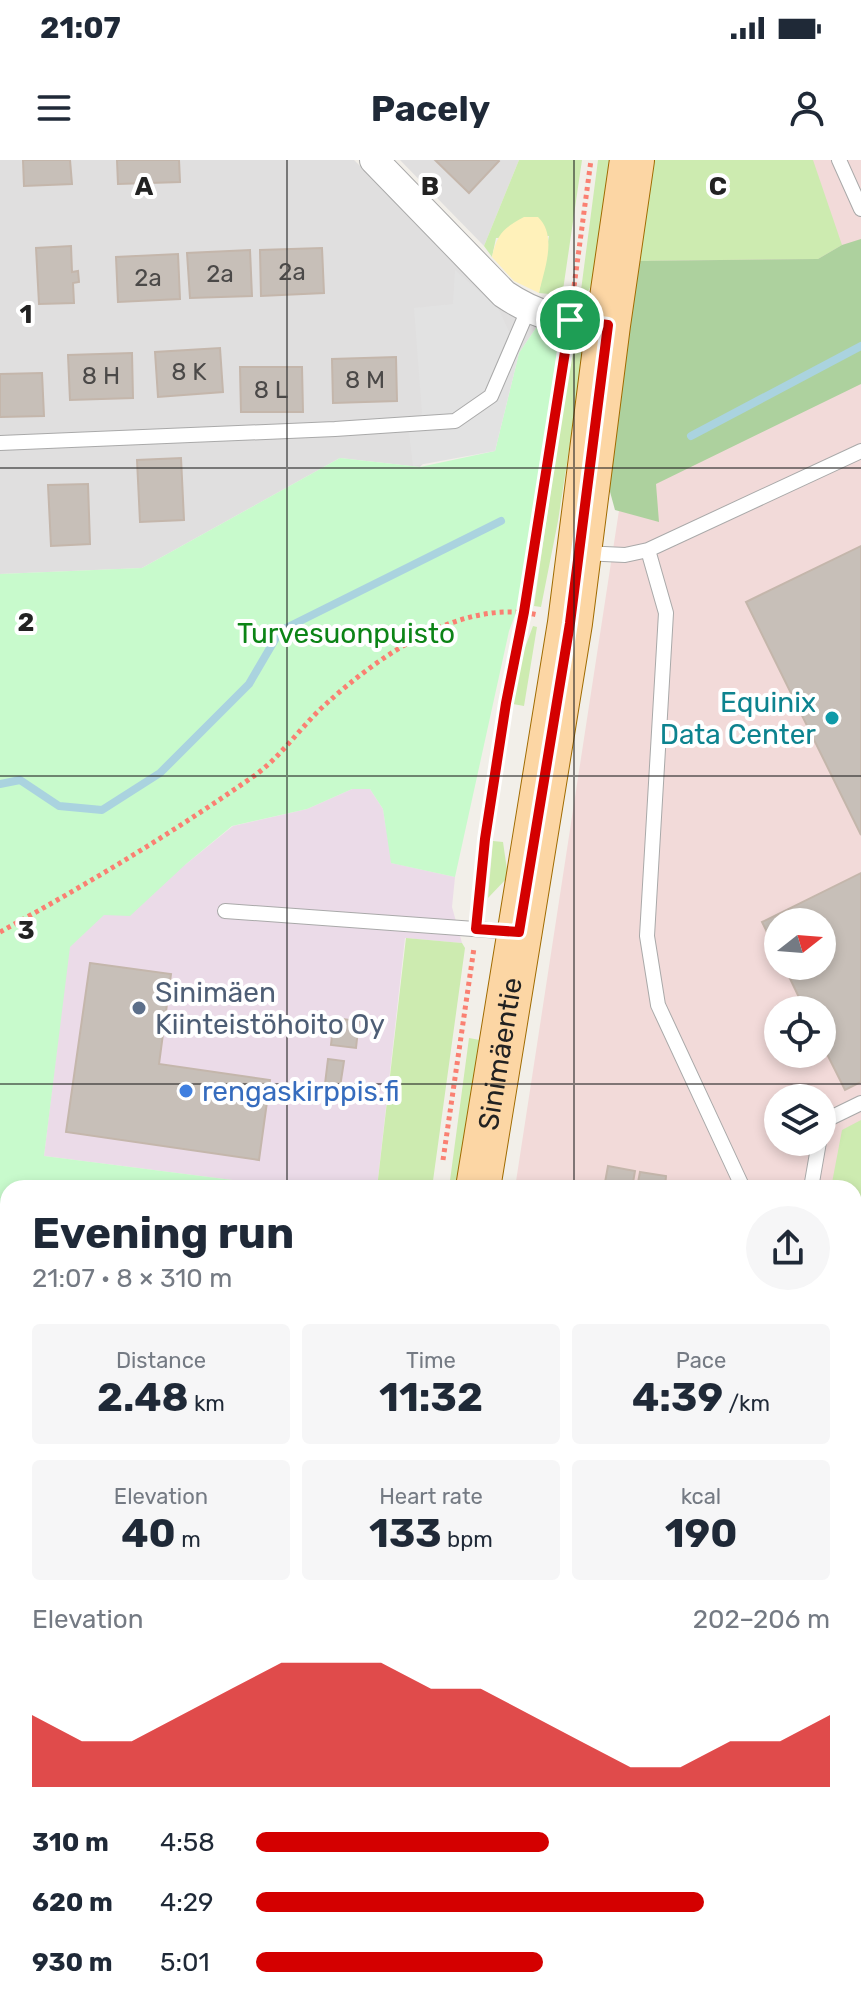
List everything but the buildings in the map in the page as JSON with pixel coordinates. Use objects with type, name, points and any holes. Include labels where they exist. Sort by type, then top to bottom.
[{"type":"main road","name":"Sinimäentie","points":[[460,1180],[519,932],[579,553],[589,323],[632,160]]},
{"type":"street","points":[[374,160],[504,294],[528,310],[589,323]]},
{"type":"lane","points":[[839,160],[861,209]]},
{"type":"lane","points":[[0,443],[455,421],[491,396],[528,310]]},
{"type":"lane","points":[[579,553],[625,555],[648,550],[861,451]]},
{"type":"lane","points":[[648,550],[666,613],[647,936],[658,1005],[739,1180]]},
{"type":"lane","points":[[225,911],[519,932]]},
{"type":"lane","points":[[836,1115],[861,1103]]},
{"type":"lane","points":[[812,1180],[817,1156]]},
{"type":"path","points":[[460,1180],[476,929],[485,839],[524,612],[589,323],[591,160]]},
{"type":"path","points":[[0,932],[75,891],[189,821],[268,765],[325,704],[382,656],[439,627],[487,614],[524,612]]},
{"type":"shaded area","points":[[0,160],[354,160],[510,314],[538,325],[519,353],[420,467],[340,458],[142,568],[0,574]]},
{"type":"shaded area","points":[[400,160],[519,160],[484,246]]},
{"type":"shaded area","points":[[661,160],[861,160],[861,1180],[516,1180],[620,504]]},
{"type":"shaded area","points":[[455,270],[498,308],[519,353],[495,451],[413,466],[409,432],[422,413],[414,308],[453,304]]},
{"type":"shaded area","points":[[352,789],[370,789],[383,809],[392,863],[455,877],[452,907],[462,943],[405,938],[378,1180],[232,1180],[44,1156],[69,947],[104,914],[186,864],[233,826],[307,809]]},
{"type":"green space","points":[[519,160],[582,160],[560,295],[539,293],[549,236],[496,238],[492,257],[484,246]]},
{"type":"green space","points":[[598,160],[609,160],[595,275],[589,290],[580,298]]},
{"type":"green space","points":[[645,160],[813,160],[842,245],[818,259],[633,261]]},
{"type":"green space","points":[[861,239],[861,384],[656,484],[659,522],[615,510],[604,470],[633,261],[818,259],[842,245]]},
{"type":"green space","name":"Turvesuonpuisto","points":[[538,325],[560,329],[523,594],[509,631],[455,877],[391,863],[383,809],[370,789],[352,789],[307,809],[232,826],[130,916],[104,915],[70,947],[44,1156],[232,1180],[0,1180],[0,574],[142,568],[340,458],[420,467],[495,451],[519,353]]},
{"type":"green space","points":[[573,336],[580,345],[583,359],[558,521],[541,607],[534,606]]},
{"type":"green space","points":[[533,626],[537,627],[524,706],[513,704],[520,661]]},
{"type":"green space","points":[[493,841],[503,842],[508,877],[488,898]]},
{"type":"green space","points":[[406,938],[462,943],[465,948],[433,1180],[378,1180]]},
{"type":"green space","points":[[469,1038],[480,1040],[466,1180],[450,1180]]},
{"type":"green space","points":[[861,1120],[861,1180],[833,1180],[842,1130]]},
{"type":"sand","points":[[524,217],[538,217],[547,234],[548,254],[539,293],[514,281],[492,257],[502,232]]},
{"type":"waterway","points":[[691,436],[861,346]]},
{"type":"waterway","points":[[0,784],[20,780],[59,806],[102,810],[160,773],[249,684],[280,631],[501,521]]},
{"type":"place","name":"Equinix Data Center","points":[[832,718]]},
{"type":"place","name":"Sinimäen Kiinteistöhoito Oy","points":[[139,1008]]},
{"type":"place","name":"rengaskirppis.fi","points":[[186,1091]]},
{"type":"route","points":[[570,320],[608,325],[570,623],[519,932],[476,929],[485,839],[570,320]]}]
